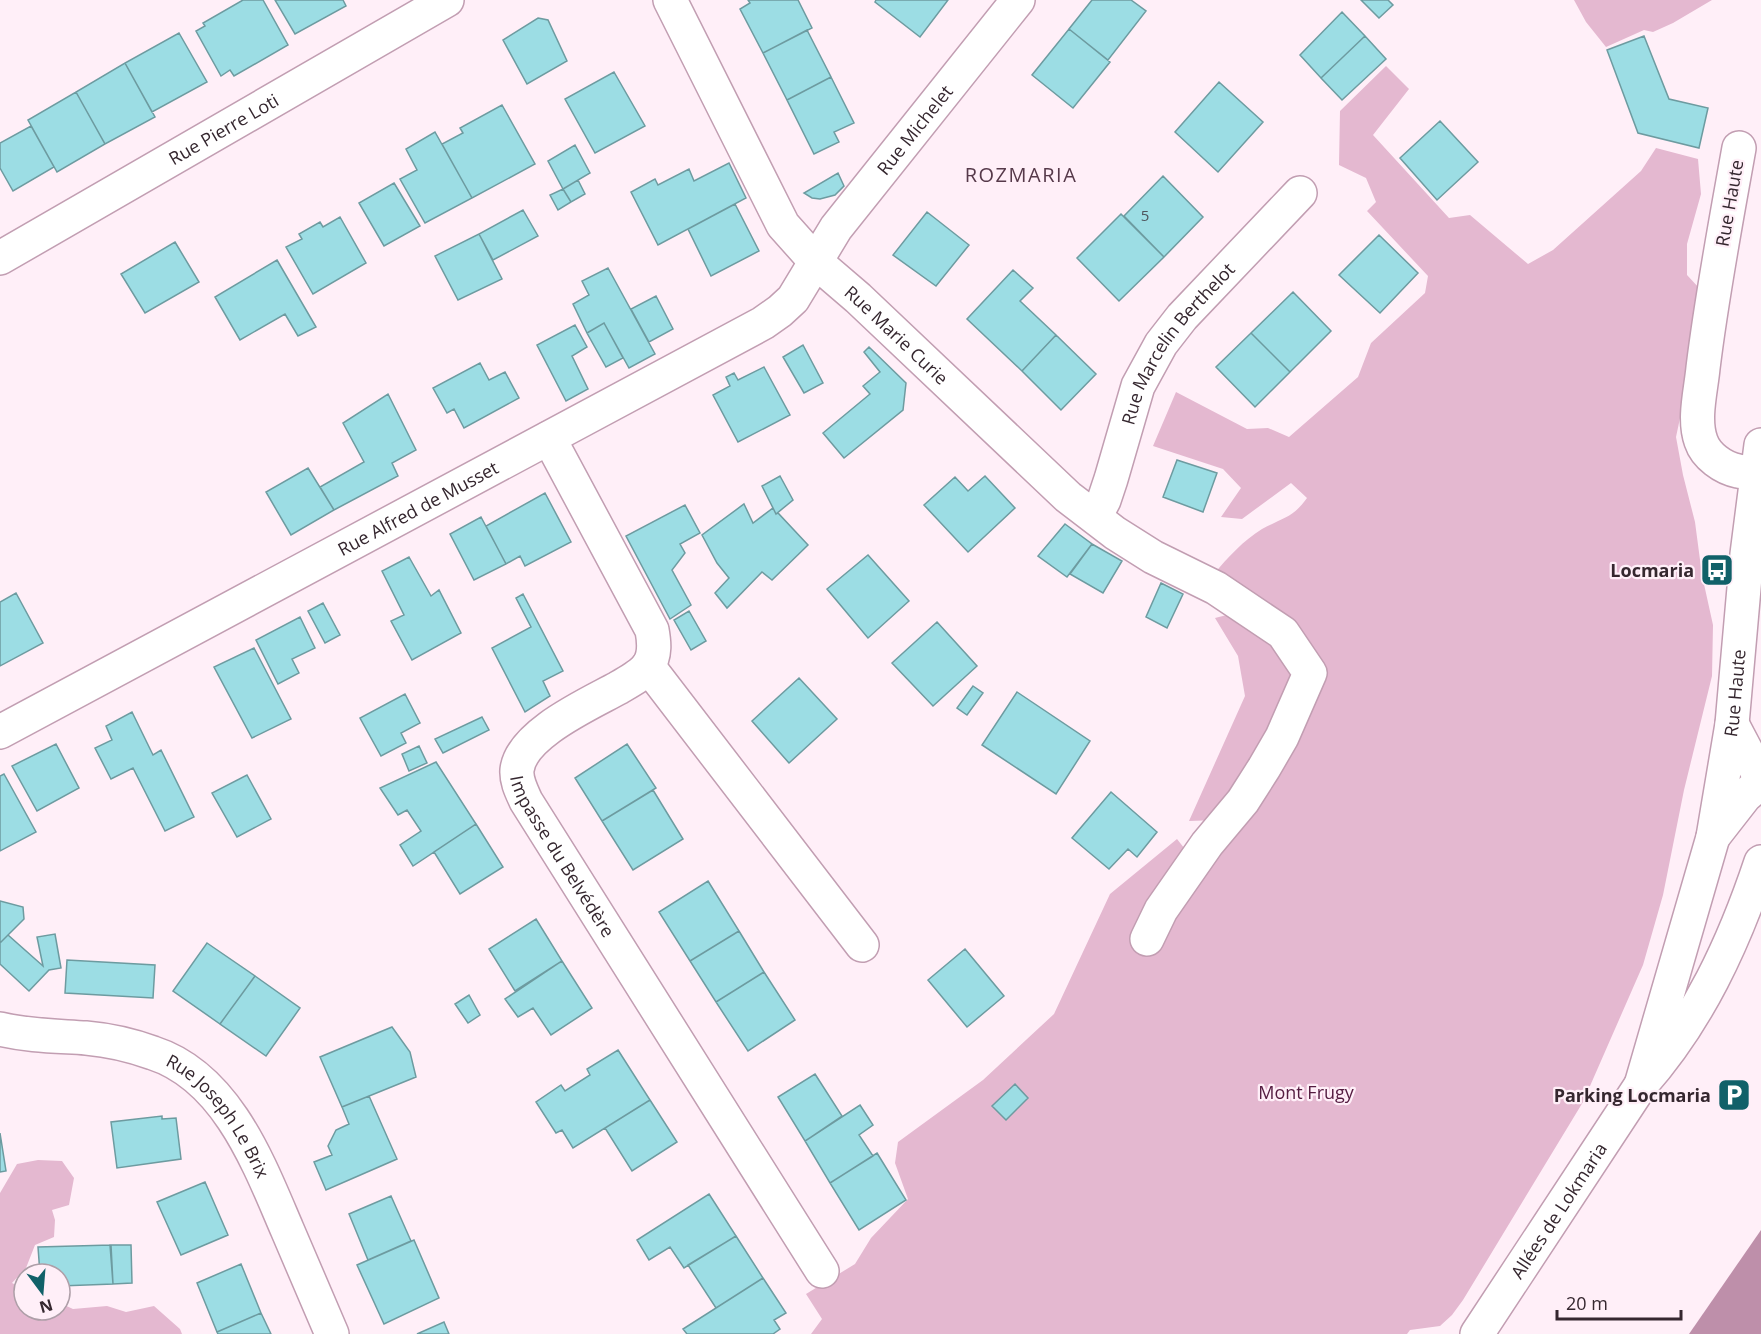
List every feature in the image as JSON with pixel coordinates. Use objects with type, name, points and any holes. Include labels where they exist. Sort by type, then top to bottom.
[{"type":"street","name":"Rue Pierre Loti","points":[[0,258],[447,0]]},
{"type":"street","name":"Rue Marie Curie","points":[[670,0],[783,225],[816,262],[858,298],[1048,479],[1115,533],[1153,557],[1216,588],[1283,633],[1310,673],[1282,737],[1264,768],[1243,801],[1207,844],[1161,910],[1147,939]]},
{"type":"street","name":"Rue Michelet","points":[[816,262],[836,228],[1018,0]]},
{"type":"street","name":"Rue Haute","points":[[1692,912],[1713,837],[1732,724],[1747,554],[1760,469],[1739,472],[1722,466],[1701,442],[1699,431],[1699,403],[1711,305],[1739,148]]},
{"type":"street","name":"Rue Marcelin Berthelot","points":[[1095,517],[1111,479],[1137,386],[1161,344],[1182,317],[1300,193]]},
{"type":"street","name":"Rue Alfred de Musset","points":[[0,732],[763,323],[793,299],[816,262]]},
{"type":"street","points":[[549,438],[651,630],[654,643],[648,666],[862,945]]},
{"type":"street","name":"Impasse du Belvédère","points":[[648,666],[628,682],[553,726],[527,747],[517,771],[520,787],[526,801],[822,1271]]},
{"type":"street","points":[[1713,837],[1745,796],[1761,781],[1732,724]]},
{"type":"street","name":"Allées de Lokmaria","points":[[1477,1334],[1641,1085],[1664,1060],[1684,1030],[1719,968],[1761,862]]},
{"type":"street","name":"Allées de Lokmaria","points":[[1641,1085],[1692,912]]},
{"type":"street","name":"Rue Joseph Le Brix","points":[[0,1029],[39,1036],[87,1038],[126,1045],[180,1066],[207,1087],[225,1108],[248,1143],[332,1334]]},
{"type":"green space","points":[[1574,0],[1712,0],[1653,32],[1644,30],[1606,47],[1586,22]]},
{"type":"green space","name":"Mont Frugy","points":[[1386,66],[1409,89],[1373,135],[1449,218],[1470,215],[1528,264],[1553,250],[1641,171],[1656,148],[1698,159],[1701,194],[1687,244],[1687,275],[1700,289],[1696,343],[1676,437],[1695,522],[1702,575],[1713,625],[1712,676],[1684,790],[1663,895],[1643,965],[1583,1102],[1463,1300],[1440,1326],[1410,1330],[1407,1334],[811,1334],[822,1319],[806,1294],[855,1264],[871,1238],[908,1199],[895,1163],[898,1142],[983,1080],[1054,1014],[1110,894],[1177,839],[1203,872],[1217,820],[1189,821],[1245,696],[1238,656],[1215,618],[1266,605],[1214,574],[1249,538],[1292,514],[1307,498],[1291,483],[1242,519],[1221,517],[1241,488],[1223,469],[1153,446],[1176,392],[1247,429],[1268,428],[1289,437],[1358,377],[1371,343],[1425,293],[1428,276],[1367,211],[1376,202],[1366,178],[1339,165],[1340,111]]},
{"type":"green space","points":[[38,1160],[62,1161],[74,1178],[69,1205],[52,1210],[55,1220],[54,1237],[35,1245],[28,1262],[12,1262],[12,1322],[72,1322],[72,1309],[107,1306],[126,1312],[154,1306],[180,1329],[182,1334],[0,1334],[0,1193],[17,1164]]},
{"type":"shaded area","points":[[1761,1230],[1761,1334],[1689,1334]]},
{"type":"building","points":[[243,0],[263,0],[288,45],[234,76],[230,70],[221,76],[196,31],[205,26],[203,23]]},
{"type":"building","points":[[275,0],[343,0],[346,6],[295,34]]},
{"type":"building","points":[[748,0],[798,0],[812,28],[763,53],[740,9],[750,3]]},
{"type":"building","points":[[876,0],[948,0],[920,37],[875,2]]},
{"type":"building","points":[[1092,0],[1131,0],[1146,11],[1108,60],[1069,29]]},
{"type":"building","points":[[1361,0],[1388,0],[1393,5],[1379,18]]},
{"type":"building","points":[[1342,12],[1365,36],[1321,78],[1300,55]]},
{"type":"building","points":[[538,18],[548,20],[567,61],[527,84],[503,40]]},
{"type":"building","points":[[1069,29],[1110,62],[1073,108],[1032,75]]},
{"type":"building","points":[[807,30],[831,77],[787,100],[763,53]]},
{"type":"building","points":[[179,33],[207,82],[152,112],[125,63]]},
{"type":"building","points":[[1365,36],[1386,59],[1342,100],[1321,78]]},
{"type":"building","points":[[1644,36],[1669,99],[1708,108],[1699,148],[1638,133],[1607,50]]},
{"type":"building","points":[[125,63],[155,117],[105,144],[76,92]]},
{"type":"building","points":[[614,72],[645,126],[595,153],[565,99]]},
{"type":"building","points":[[831,77],[854,123],[834,132],[839,142],[814,154],[787,100]]},
{"type":"building","points":[[1219,82],[1263,122],[1218,172],[1175,132]]},
{"type":"building","points":[[76,92],[105,144],[57,172],[28,120]]},
{"type":"building","points":[[502,105],[535,164],[472,198],[442,144],[463,133],[460,128]]},
{"type":"building","points":[[1440,121],[1478,162],[1437,200],[1400,158]]},
{"type":"building","points":[[31,126],[54,167],[13,191],[0,168],[0,143]]},
{"type":"building","points":[[435,132],[472,198],[425,223],[400,179],[417,170],[406,149]]},
{"type":"building","points":[[575,145],[590,173],[563,189],[548,161]]},
{"type":"building","points":[[729,163],[746,198],[658,245],[631,192],[655,179],[658,185],[689,169],[694,181]]},
{"type":"building","points":[[838,173],[844,186],[835,195],[820,199],[812,198],[804,193]]},
{"type":"building","points":[[1163,176],[1203,217],[1164,257],[1124,216]]},
{"type":"building","points":[[578,180],[585,194],[571,202],[563,189]]},
{"type":"building","points":[[394,183],[420,226],[384,246],[359,203]]},
{"type":"building","points":[[563,189],[571,202],[558,210],[550,195]]},
{"type":"building","points":[[735,204],[759,251],[711,276],[688,229]]},
{"type":"building","points":[[523,210],[538,236],[493,260],[479,234]]},
{"type":"building","points":[[927,212],[969,245],[936,286],[893,255]]},
{"type":"building","points":[[1121,214],[1164,257],[1119,301],[1077,258]]},
{"type":"building","points":[[340,217],[366,263],[313,294],[286,247],[302,239],[299,234],[320,222],[323,227]]},
{"type":"building","points":[[479,234],[502,279],[458,300],[435,256]]},
{"type":"building","points":[[1379,235],[1418,273],[1380,313],[1339,275]]},
{"type":"building","points":[[175,242],[199,282],[145,313],[121,274]]},
{"type":"building","points":[[277,260],[316,327],[298,336],[285,314],[240,340],[215,297]]},
{"type":"building","points":[[608,268],[655,354],[629,368],[604,323],[587,333],[573,304],[589,295],[582,281]]},
{"type":"building","points":[[1013,270],[1033,288],[1020,301],[1056,335],[1022,371],[967,319]]},
{"type":"building","points":[[1293,292],[1331,331],[1290,372],[1251,333]]},
{"type":"building","points":[[656,296],[673,329],[649,342],[631,309]]},
{"type":"building","points":[[604,323],[623,358],[606,367],[587,333]]},
{"type":"building","points":[[575,325],[587,347],[572,356],[588,389],[566,401],[537,345]]},
{"type":"building","points":[[1251,333],[1290,372],[1255,407],[1216,367]]},
{"type":"building","points":[[1056,335],[1096,374],[1061,410],[1022,371]]},
{"type":"building","points":[[803,345],[823,383],[804,393],[783,357]]},
{"type":"building","points":[[869,347],[906,383],[903,410],[844,458],[823,433],[870,394],[863,386],[880,372],[864,352]]},
{"type":"building","points":[[480,363],[489,380],[505,372],[519,398],[464,428],[454,409],[447,413],[433,388]]},
{"type":"building","points":[[764,367],[790,415],[738,442],[713,395],[730,386],[726,377],[734,373],[738,380]]},
{"type":"building","points":[[388,394],[416,450],[392,463],[398,476],[334,510],[320,487],[364,462],[343,423]]},
{"type":"building","points":[[1177,460],[1217,473],[1203,512],[1163,497]]},
{"type":"building","points":[[308,468],[334,510],[291,535],[266,492]]},
{"type":"building","points":[[780,476],[793,500],[776,514],[762,486]]},
{"type":"building","points":[[985,476],[1015,508],[968,552],[924,505],[955,477],[968,491]]},
{"type":"building","points":[[545,493],[571,542],[525,566],[520,556],[506,564],[486,526]]},
{"type":"building","points":[[744,504],[753,523],[773,508],[776,514],[778,513],[808,545],[772,580],[762,572],[727,608],[715,593],[729,578],[717,563],[702,535]]},
{"type":"building","points":[[685,505],[700,533],[680,544],[685,553],[672,570],[691,605],[670,619],[626,536]]},
{"type":"building","points":[[481,517],[506,564],[474,580],[450,534]]},
{"type":"building","points":[[1065,524],[1092,544],[1067,577],[1038,556]]},
{"type":"building","points":[[1092,544],[1122,561],[1103,593],[1070,574]]},
{"type":"building","points":[[868,555],[909,601],[868,638],[827,589]]},
{"type":"building","points":[[409,557],[431,596],[439,590],[461,633],[412,660],[391,621],[404,615],[382,571]]},
{"type":"building","points":[[1161,583],[1183,594],[1167,628],[1146,617]]},
{"type":"building","points":[[16,593],[43,643],[0,666],[0,602]]},
{"type":"building","points":[[523,594],[563,671],[543,681],[550,696],[525,712],[492,648],[531,627],[516,598]]},
{"type":"building","points":[[323,603],[340,635],[325,643],[308,611]]},
{"type":"building","points":[[689,611],[706,641],[691,650],[674,620]]},
{"type":"building","points":[[300,617],[315,648],[292,659],[299,673],[278,684],[256,640]]},
{"type":"building","points":[[937,622],[977,666],[933,706],[892,663]]},
{"type":"building","points":[[254,648],[291,719],[252,738],[214,667]]},
{"type":"building","points":[[799,678],[837,719],[789,763],[752,721]]},
{"type":"building","points":[[973,686],[983,693],[967,715],[957,708]]},
{"type":"building","points":[[1017,692],[1090,741],[1056,794],[982,745]]},
{"type":"building","points":[[405,694],[420,723],[401,733],[406,743],[381,756],[360,718]]},
{"type":"building","points":[[132,712],[153,755],[161,750],[194,817],[165,831],[133,768],[111,779],[95,748],[112,740],[106,726]]},
{"type":"building","points":[[482,717],[489,730],[443,753],[435,739]]},
{"type":"building","points":[[56,744],[79,788],[37,811],[12,766]]},
{"type":"building","points":[[627,744],[656,788],[602,821],[575,778]]},
{"type":"building","points":[[419,746],[427,763],[409,771],[402,754]]},
{"type":"building","points":[[436,762],[476,824],[413,866],[400,845],[421,831],[407,810],[398,815],[380,788]]},
{"type":"building","points":[[4,774],[36,832],[0,851],[0,776]]},
{"type":"building","points":[[247,775],[271,819],[237,837],[212,793]]},
{"type":"building","points":[[653,790],[683,839],[633,870],[602,821]]},
{"type":"building","points":[[1111,792],[1157,832],[1137,857],[1128,849],[1109,869],[1072,838]]},
{"type":"building","points":[[476,824],[503,867],[460,894],[434,852]]},
{"type":"building","points":[[708,881],[739,931],[690,961],[659,912]]},
{"type":"building","points":[[0,901],[23,907],[24,919],[0,943]]},
{"type":"building","points":[[536,919],[562,961],[515,991],[489,949]]},
{"type":"building","points":[[739,931],[764,972],[716,1002],[690,961]]},
{"type":"building","points":[[55,934],[61,968],[49,970],[29,991],[0,964],[0,943],[8,935],[43,966],[37,937]]},
{"type":"building","points":[[207,943],[255,976],[220,1024],[173,991]]},
{"type":"building","points":[[965,949],[1004,996],[967,1027],[928,980]]},
{"type":"building","points":[[67,960],[155,965],[153,998],[65,993]]},
{"type":"building","points":[[562,961],[592,1008],[551,1035],[533,1008],[518,1017],[505,999]]},
{"type":"building","points":[[764,972],[795,1020],[748,1051],[716,1002]]},
{"type":"building","points":[[255,976],[300,1008],[266,1056],[220,1024]]},
{"type":"building","points":[[469,995],[480,1015],[468,1023],[455,1004]]},
{"type":"building","points":[[392,1027],[410,1052],[416,1077],[342,1107],[320,1057]]},
{"type":"building","points":[[618,1050],[650,1100],[573,1148],[562,1130],[556,1133],[536,1102],[561,1085],[565,1091],[590,1075],[587,1069]]},
{"type":"building","points":[[815,1074],[842,1116],[805,1141],[778,1097]]},
{"type":"building","points":[[1015,1084],[1028,1098],[1006,1120],[992,1106]]},
{"type":"building","points":[[369,1096],[397,1159],[326,1190],[314,1162],[332,1155],[328,1146],[336,1130],[349,1124],[342,1107]]},
{"type":"building","points":[[650,1100],[677,1142],[632,1171],[605,1128]]},
{"type":"building","points":[[860,1105],[873,1125],[859,1135],[873,1156],[830,1183],[805,1141]]},
{"type":"building","points":[[162,1116],[162,1119],[176,1118],[181,1159],[117,1168],[111,1122]]},
{"type":"building","points":[[0,1133],[6,1171],[0,1172]]},
{"type":"building","points":[[877,1153],[906,1200],[859,1230],[830,1183]]},
{"type":"building","points":[[205,1182],[228,1235],[181,1255],[157,1202]]},
{"type":"building","points":[[709,1194],[736,1236],[684,1268],[670,1247],[649,1260],[637,1240]]},
{"type":"building","points":[[391,1196],[411,1241],[368,1260],[349,1214]]},
{"type":"building","points":[[736,1236],[763,1278],[716,1308],[688,1265]]},
{"type":"building","points":[[414,1240],[439,1298],[384,1324],[357,1265]]},
{"type":"building","points":[[110,1245],[131,1245],[132,1283],[113,1284]]},
{"type":"building","points":[[111,1245],[113,1284],[72,1286],[72,1262],[39,1262],[38,1247]]},
{"type":"building","points":[[241,1264],[261,1313],[217,1332],[197,1283]]},
{"type":"building","points":[[763,1278],[786,1313],[774,1320],[780,1329],[773,1334],[687,1334],[683,1329]]},
{"type":"building","points":[[261,1313],[271,1334],[218,1334],[217,1332]]},
{"type":"building","points":[[444,1322],[449,1334],[417,1334]]},
{"type":"place","name":"Locmaria","points":[[1717,570]]},
{"type":"place","name":"Parking Locmaria","points":[[1734,1095]]},
{"type":"district","name":"ROZMARIA","points":[[1021,174]]}]
